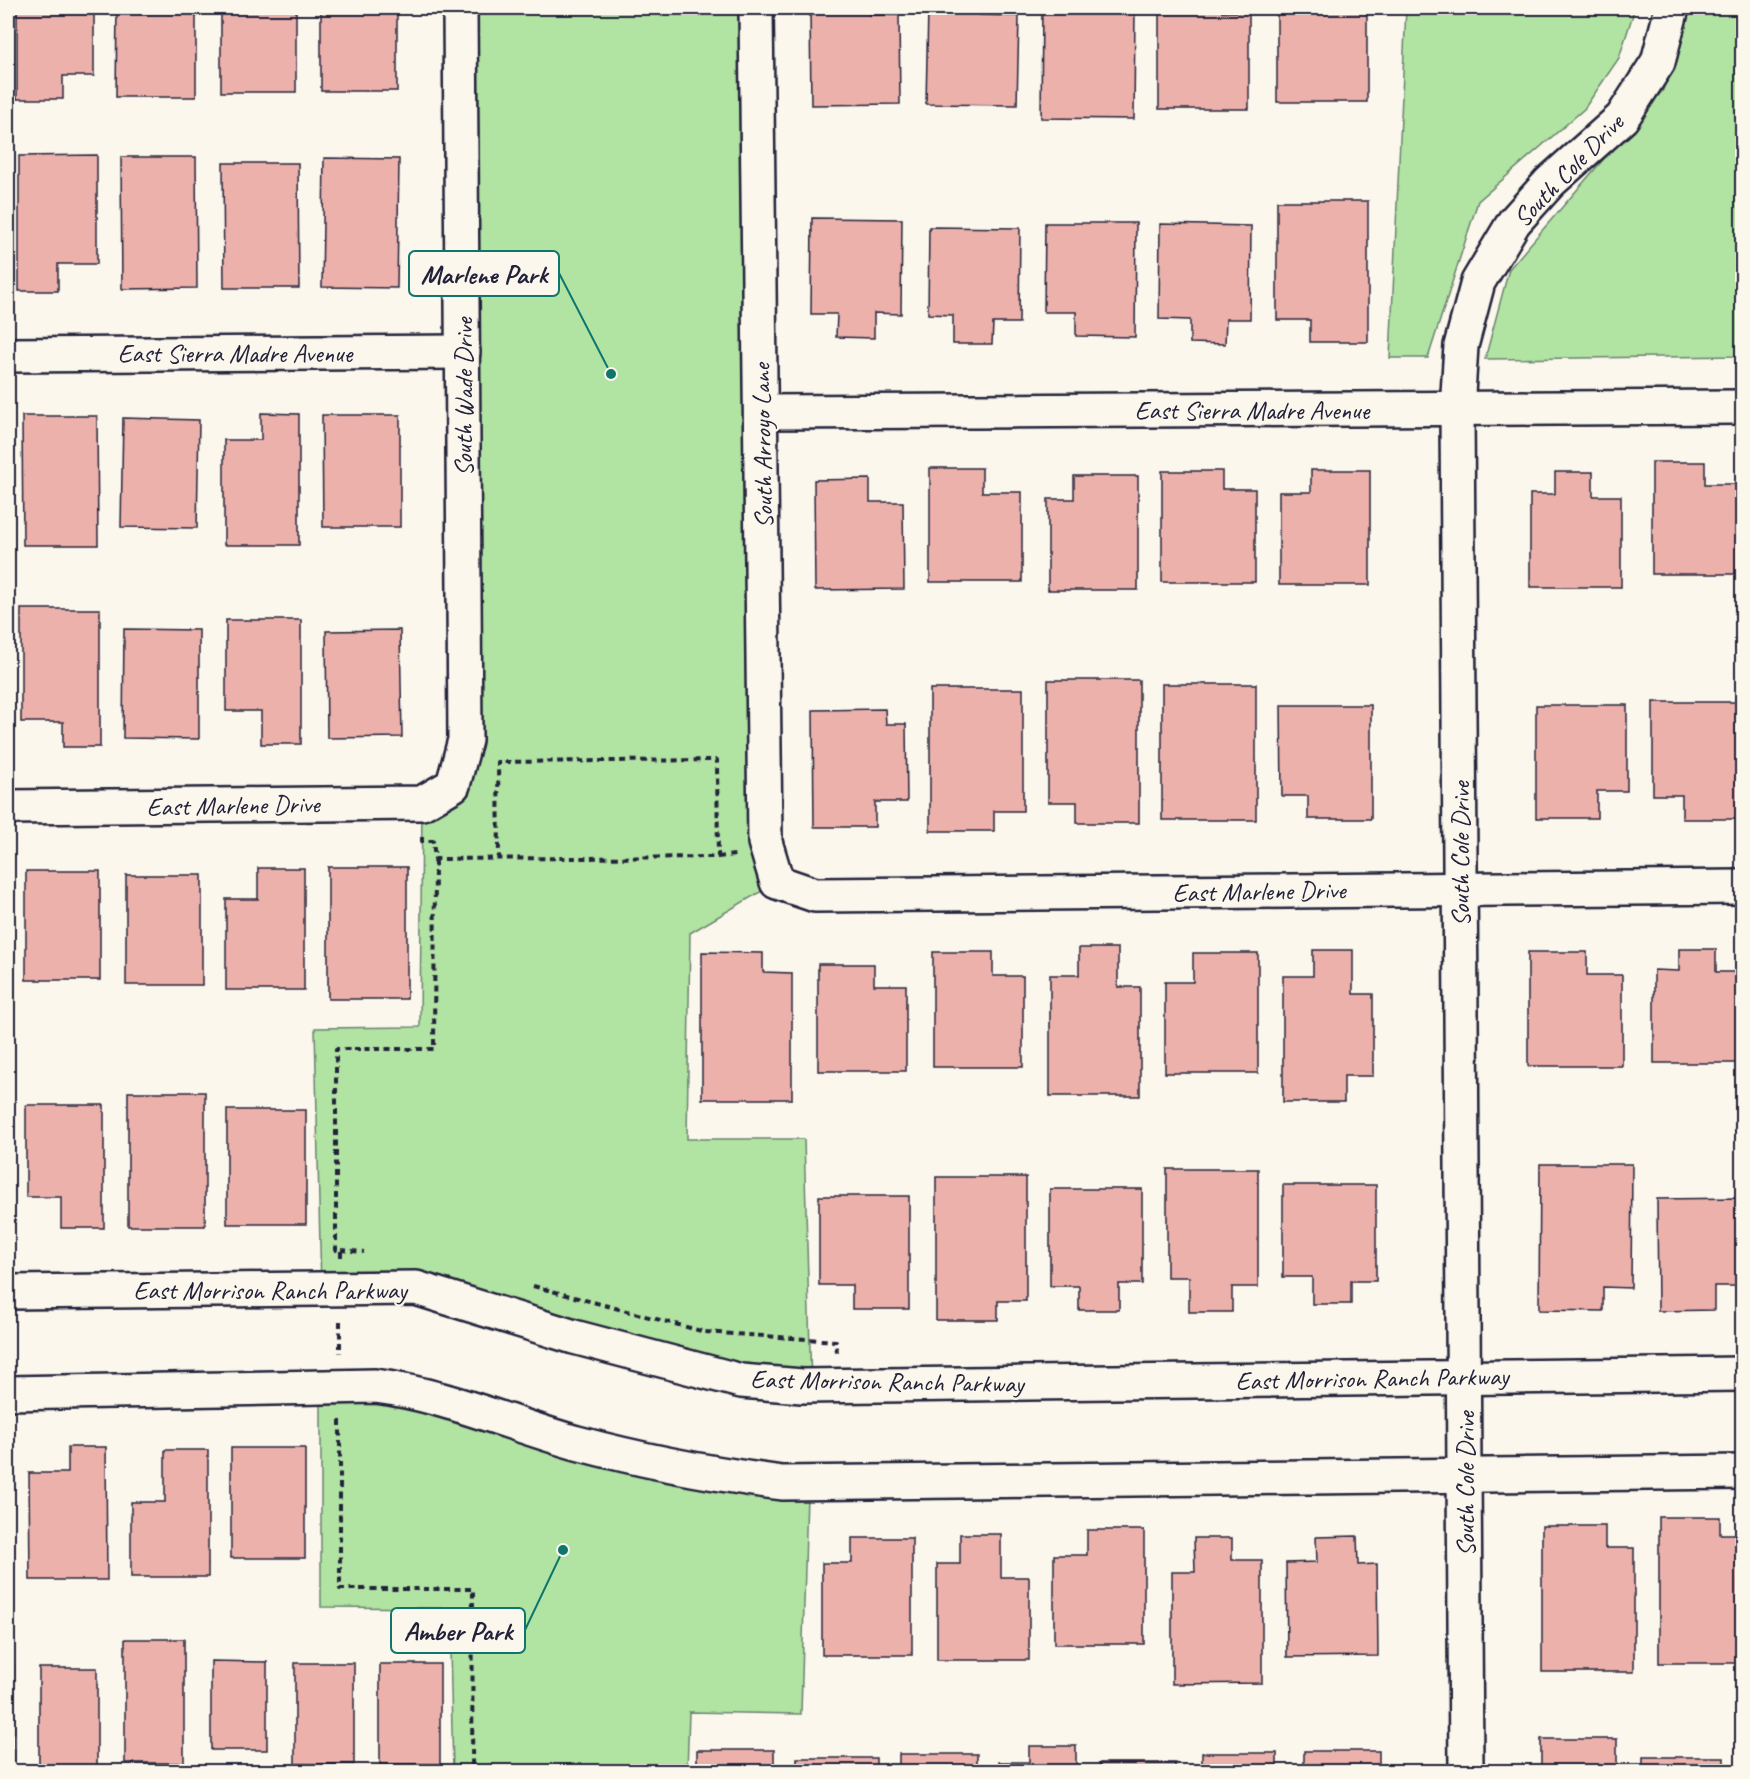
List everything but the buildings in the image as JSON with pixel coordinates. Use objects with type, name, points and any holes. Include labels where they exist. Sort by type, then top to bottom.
[{"type":"street","name":"South Wade Drive","points":[[453,785],[465,740],[460,8]]},
{"type":"street","name":"South Arroyo Lane","points":[[756,8],[765,842],[777,882]]},
{"type":"street","name":"South Cole Drive","points":[[1466,1772],[1457,410],[1461,346],[1478,282],[1514,222],[1550,182],[1622,118],[1658,62],[1672,8]]},
{"type":"street","name":"East Sierra Madre Avenue","points":[[8,355],[463,352]]},
{"type":"street","name":"East Sierra Madre Avenue","points":[[762,412],[1743,407]]},
{"type":"street","name":"East Marlene Drive","points":[[8,807],[422,803],[453,785]]},
{"type":"street","name":"East Marlene Drive","points":[[777,882],[815,895],[1743,887]]},
{"type":"street","name":"East Morrison Ranch Parkway","points":[[8,1292],[416,1288],[574,1337],[741,1381],[838,1385],[1743,1374]]},
{"type":"street","points":[[8,1393],[375,1386],[412,1390],[469,1406],[575,1442],[713,1474],[782,1483],[1743,1472]]},
{"type":"path","points":[[422,803],[422,841],[433,841],[435,859],[499,859],[718,857],[717,760],[498,762],[499,859]]},
{"type":"path","points":[[341,1250],[373,1253]]},
{"type":"path","points":[[527,1284],[705,1332],[836,1341],[838,1385]]},
{"type":"green space","points":[[460,8],[756,8],[777,882],[690,933],[687,1139],[804,1139],[811,1385],[416,1288],[321,1289],[315,1028],[420,1027],[422,803],[453,785]]},
{"type":"green space","points":[[1406,8],[1635,8],[1619,58],[1584,109],[1478,201],[1428,358],[1390,358]]},
{"type":"green space","points":[[1690,8],[1742,8],[1742,356],[1485,359],[1509,269],[1663,90]]},
{"type":"green space","points":[[387,1400],[807,1494],[801,1714],[689,1712],[687,1771],[453,1771],[449,1608],[321,1607],[321,1403]]},
{"type":"place","name":"Marlene Park","points":[[611,374]]},
{"type":"place","name":"Amber Park","points":[[563,1550]]}]
